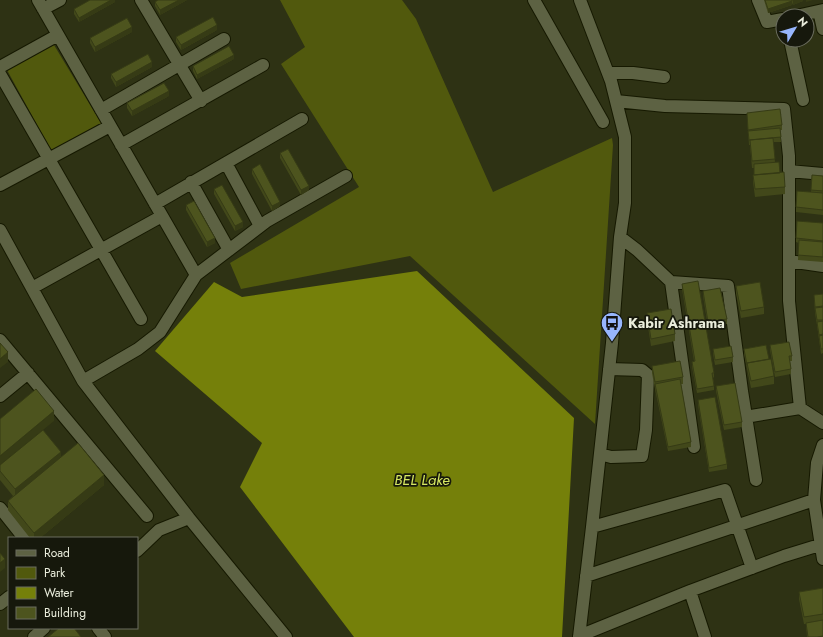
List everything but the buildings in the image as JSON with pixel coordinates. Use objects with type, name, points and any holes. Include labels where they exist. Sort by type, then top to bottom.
[{"type":"street","points":[[60,0],[41,5],[196,275]]},
{"type":"street","points":[[141,0],[200,101]]},
{"type":"street","points":[[534,0],[603,122]]},
{"type":"street","points":[[580,0],[608,73],[625,137],[625,202],[620,237],[609,369],[579,637],[690,591],[822,544]]},
{"type":"street","points":[[758,0],[767,22],[775,20]]},
{"type":"street","points":[[821,10],[823,29]]},
{"type":"street","points":[[0,67],[58,35]]},
{"type":"street","points":[[101,110],[224,39]]},
{"type":"street","points":[[792,48],[803,100]]},
{"type":"street","points":[[121,145],[263,65]]},
{"type":"street","points":[[608,73],[633,73],[664,77]]},
{"type":"street","points":[[0,74],[141,319]]},
{"type":"street","points":[[616,101],[665,106],[784,109],[789,171],[789,301],[800,408]]},
{"type":"street","points":[[155,204],[302,119]]},
{"type":"street","points":[[0,185],[110,126]]},
{"type":"street","points":[[226,163],[260,226]]},
{"type":"street","points":[[789,171],[823,174]]},
{"type":"street","points":[[84,381],[138,349],[160,332],[196,275],[260,226],[346,176]]},
{"type":"street","points":[[191,182],[229,250]]},
{"type":"street","points":[[32,288],[162,216]]},
{"type":"street","points":[[789,223],[802,224]]},
{"type":"street","points":[[0,230],[84,381],[189,518],[286,637]]},
{"type":"street","points":[[620,237],[637,250],[672,282],[728,286],[756,480]]},
{"type":"street","points":[[789,261],[823,266]]},
{"type":"street","points":[[672,282],[694,447]]},
{"type":"street","points":[[0,340],[147,516]]},
{"type":"street","points":[[600,454],[611,457],[642,456],[646,430],[648,375],[642,370],[609,369]]},
{"type":"street","points":[[0,396],[28,373]]},
{"type":"street","points":[[746,417],[800,408],[823,423]]},
{"type":"street","points":[[823,445],[816,463],[814,500],[822,544],[823,559]]},
{"type":"street","points":[[592,527],[725,490],[739,526],[752,568]]},
{"type":"street","points":[[586,576],[814,500]]},
{"type":"street","points":[[0,508],[23,537]]},
{"type":"street","points":[[138,550],[159,530],[189,518]]},
{"type":"street","points":[[690,591],[705,637]]},
{"type":"street","points":[[0,604],[8,598]]},
{"type":"street","points":[[34,637],[43,629]]},
{"type":"street","points":[[99,629],[105,637]]},
{"type":"green space","points":[[280,0],[402,0],[416,19],[493,192],[612,138],[613,145],[595,424],[410,256],[241,289],[230,263],[359,187],[281,64],[305,47]]},
{"type":"green space","points":[[54,45],[101,123],[52,152],[7,70]]},
{"type":"water","name":"BEL Lake","points":[[417,271],[574,418],[562,637],[354,637],[240,487],[262,443],[155,351],[214,282],[242,297]]},
{"type":"place","name":"Kabir Ashrama","points":[[612,342]]}]
